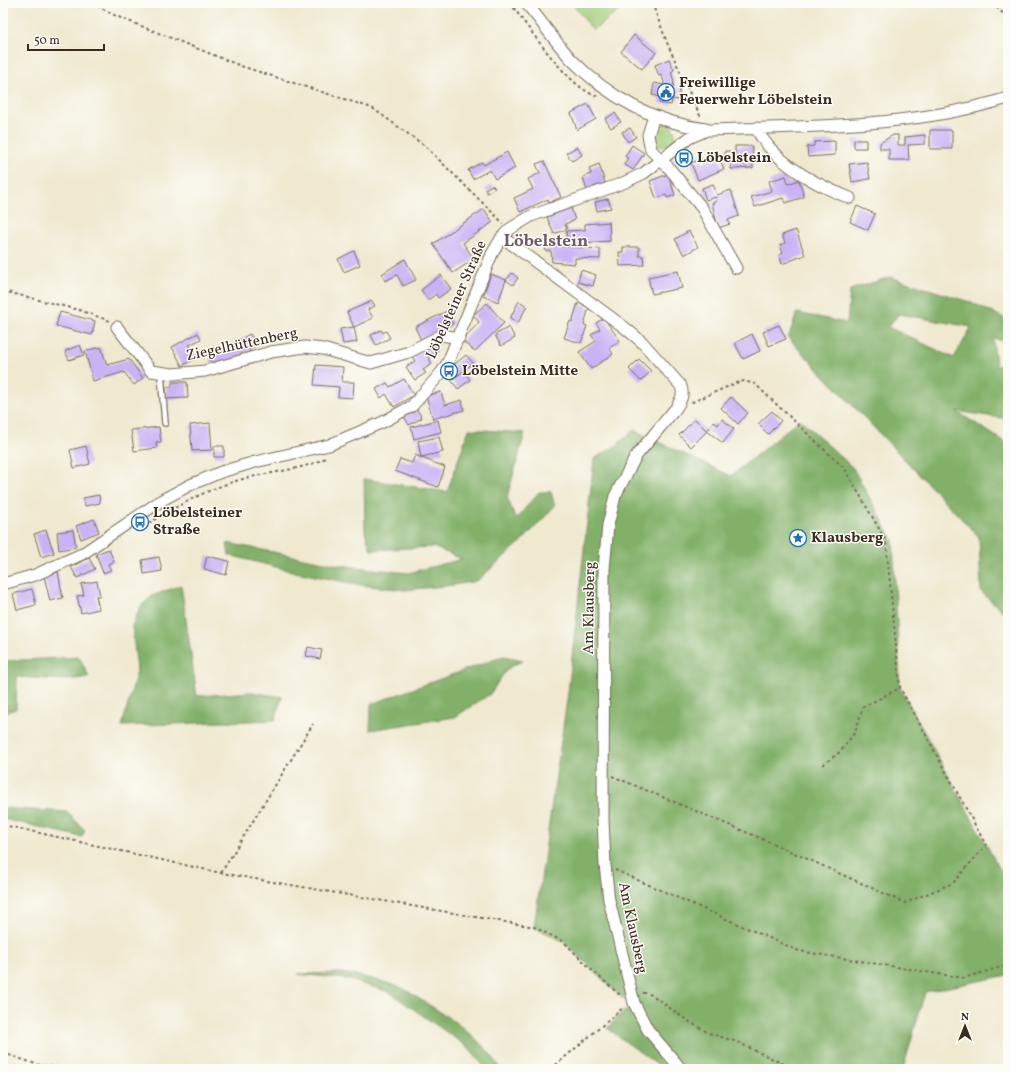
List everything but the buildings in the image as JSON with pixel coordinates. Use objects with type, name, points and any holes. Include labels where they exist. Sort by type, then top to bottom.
[{"type":"street","points":[[526,3],[572,60],[598,84],[618,98],[654,116],[687,127],[706,130]]},
{"type":"street","name":"Löbelsteiner Straße","points":[[3,584],[34,575],[82,554],[162,500],[190,485],[221,472],[329,444],[412,406],[441,373],[448,362],[492,254],[506,233],[531,216],[623,183],[644,173],[689,138],[706,130],[876,123],[920,118],[981,106],[1008,98]]},
{"type":"street","points":[[654,116],[649,127],[647,139],[651,150],[702,208],[736,268]]},
{"type":"street","points":[[756,128],[768,146],[795,169],[822,187],[850,198]]},
{"type":"street","name":"Am Klausberg","points":[[506,233],[642,342],[681,386],[682,396],[676,408],[636,456],[615,496],[608,525],[604,569],[603,820],[605,865],[610,900],[634,1003],[648,1030],[667,1055],[681,1069]]},
{"type":"street","points":[[117,326],[151,371],[161,374]]},
{"type":"street","name":"Ziegelhüttenberg","points":[[161,374],[205,371],[271,352],[305,346],[323,349],[371,364],[409,352],[442,335],[459,338]]},
{"type":"lane","points":[[161,374],[165,423]]},
{"type":"path","points":[[92,3],[116,16],[241,66],[372,108],[425,146],[506,233]]},
{"type":"path","points":[[652,3],[668,45],[706,130]]},
{"type":"path","points":[[992,3],[1008,18]]},
{"type":"path","points":[[3,291],[94,314],[113,322],[117,326]]},
{"type":"path","points":[[604,772],[772,842],[905,903],[953,882],[986,844],[900,688],[886,541],[845,469],[755,384],[744,381],[676,408]]},
{"type":"path","points":[[144,526],[187,500],[210,490],[242,479],[303,465],[329,455]]},
{"type":"path","points":[[823,765],[840,751],[855,732],[863,707],[900,688]]},
{"type":"path","points":[[221,873],[313,724]]},
{"type":"path","points":[[3,825],[221,873],[534,927],[564,942],[619,995],[634,1003]]},
{"type":"path","points":[[605,865],[799,951],[963,978],[1008,965]]},
{"type":"path","points":[[551,1069],[622,1008],[634,1003],[639,994],[646,992],[688,1021],[709,1032],[737,1042],[794,1069]]},
{"type":"path","points":[[3,1053],[39,1065],[76,1069]]},
{"type":"green space","points":[[572,3],[630,3],[593,30]]},
{"type":"green space","points":[[663,123],[668,124],[674,130],[674,140],[668,146],[663,147],[658,146],[652,140],[651,135],[652,130],[658,124]]},
{"type":"green space","points":[[890,277],[973,303],[1008,320],[1008,343],[993,338],[996,366],[1008,366],[1008,419],[956,411],[1008,444],[1008,616],[981,592],[979,537],[788,338],[797,313],[847,323],[850,290]],"holes":[[[899,314],[971,327],[954,358],[888,327]]]},
{"type":"green space","points":[[800,419],[853,468],[893,540],[900,688],[1008,884],[1008,975],[925,992],[903,1069],[663,1069],[607,1028],[633,1003],[619,995],[564,942],[534,927],[568,693],[594,459],[617,445],[634,430],[731,476]]},
{"type":"green space","points":[[469,429],[525,433],[507,497],[516,519],[539,492],[551,492],[555,506],[523,540],[477,581],[405,590],[361,585],[295,572],[229,555],[227,543],[339,565],[408,573],[462,559],[433,547],[371,550],[365,532],[364,479],[447,492]]},
{"type":"green space","points":[[181,585],[197,696],[252,692],[282,697],[275,720],[122,726],[137,671],[132,626],[140,607],[152,596]]},
{"type":"green space","points":[[504,656],[523,660],[507,669],[490,694],[455,717],[370,730],[371,704]]},
{"type":"green space","points":[[79,657],[89,677],[67,680],[17,677],[16,709],[3,713],[3,661]]},
{"type":"green space","points":[[3,808],[67,812],[85,830],[82,837],[3,819]]},
{"type":"green space","points":[[340,973],[376,980],[405,990],[441,1013],[475,1038],[501,1069],[486,1069],[469,1048],[389,992],[347,979],[298,974]]},
{"type":"place","name":"Freiwillige Feuerwehr Löbelstein","points":[[666,92]]},
{"type":"place","name":"Löbelstein","points":[[684,158]]},
{"type":"place","name":"Löbelstein Mitte","points":[[449,371]]},
{"type":"place","name":"Löbelsteiner Straße","points":[[140,522]]},
{"type":"place","name":"Klausberg","points":[[798,538]]},
{"type":"district","name":"Löbelstein","points":[[546,241]]}]
